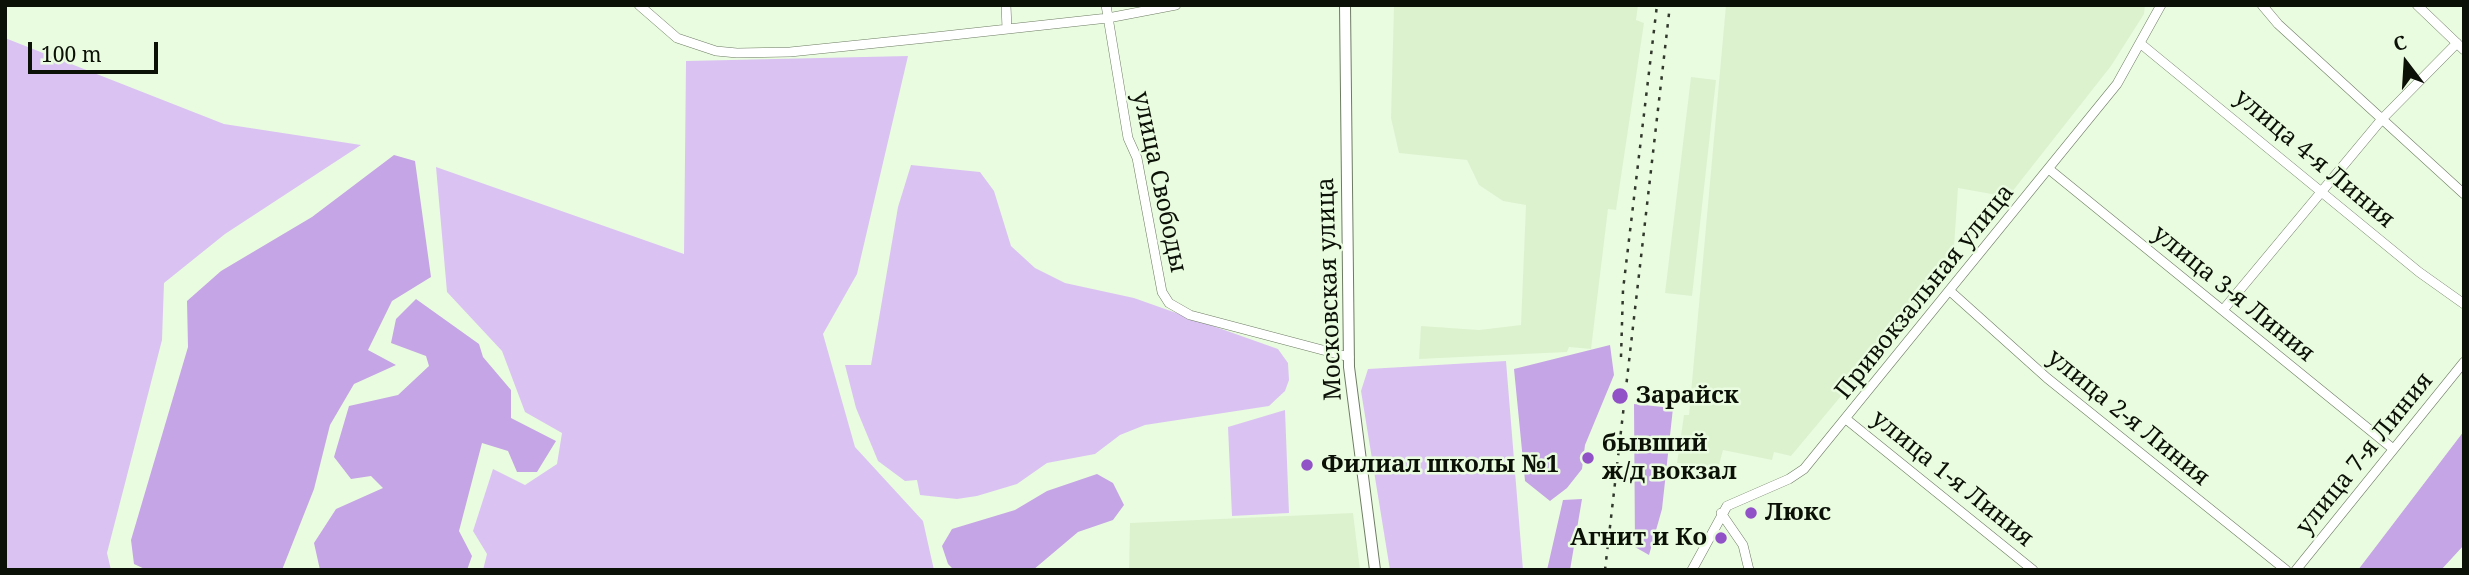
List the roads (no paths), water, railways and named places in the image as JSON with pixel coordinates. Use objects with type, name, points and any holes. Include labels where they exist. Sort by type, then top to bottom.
[{"type":"main road","name":"Московская улица","points":[[1345,5],[1349,357],[1375,570]]},
{"type":"street","points":[[639,5],[677,38],[716,51],[737,53],[790,52],[1108,18],[1176,5]]},
{"type":"street","points":[[1006,5],[1007,29]]},
{"type":"street","name":"улица Свободы","points":[[1106,5],[1128,138],[1136,158],[1162,292],[1169,303],[1190,315],[1349,357]]},
{"type":"street","name":"Привокзальная улица","points":[[1721,513],[1735,502],[1789,480],[1804,469],[2050,170],[2117,84],[2161,5]]},
{"type":"street","points":[[2262,5],[2278,24],[2464,194]]},
{"type":"street","points":[[2223,310],[2382,119],[2460,46],[2417,5]]},
{"type":"street","name":"улица 4-я Линия","points":[[2141,44],[2322,189],[2419,272],[2464,304]]},
{"type":"street","name":"улица 3-я Линия","points":[[2050,170],[2392,448]]},
{"type":"street","name":"улица 2-я Линия","points":[[1950,291],[2047,378],[2286,570]]},
{"type":"street","name":"улица 7-я Линия","points":[[2297,570],[2392,448],[2464,362]]},
{"type":"street","name":"улица 1-я Линия","points":[[1846,419],[2033,570]]},
{"type":"street","points":[[1692,570],[1721,513],[1742,545],[1749,570]]},
{"type":"railway","points":[[1621,357],[1623,290],[1657,5]]},
{"type":"railway","points":[[1605,570],[1670,5]]},
{"type":"place","name":"Зарайск","points":[[1620,396]]},
{"type":"place","name":"бывший ж/д вокзал","points":[[1588,458]]},
{"type":"place","name":"Филиал школы №1","points":[[1307,465]]},
{"type":"place","name":"Люкс","points":[[1751,513]]},
{"type":"place","name":"Агнит и Ко","points":[[1721,538]]}]
